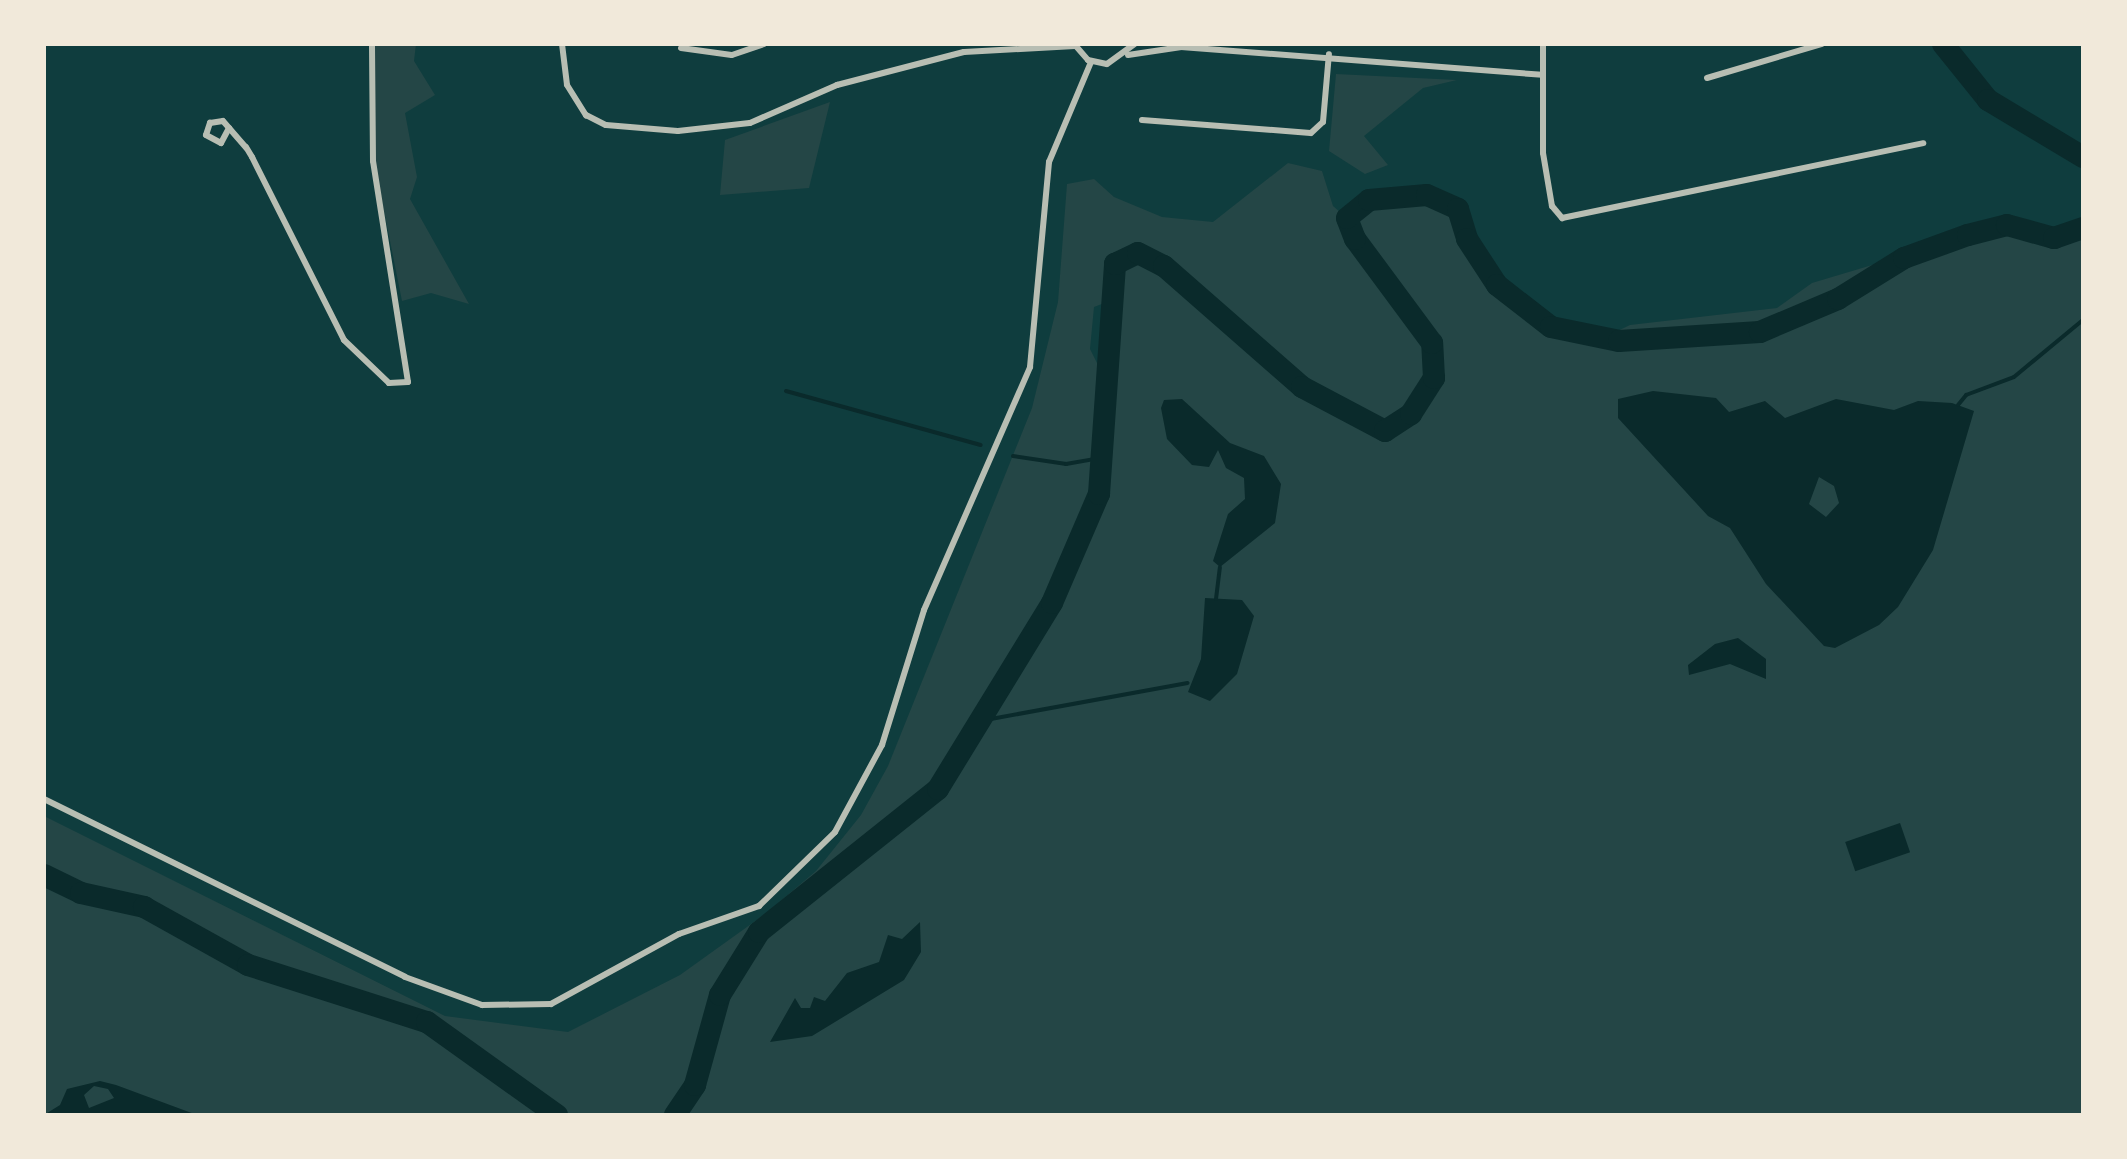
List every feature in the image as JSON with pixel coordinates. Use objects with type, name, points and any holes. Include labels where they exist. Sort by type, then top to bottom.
[{"type":"street","points":[[229,128],[252,157],[344,340],[389,383],[408,382],[373,161],[372,44]]},
{"type":"street","points":[[562,44],[575,104],[606,125],[713,130],[750,123],[837,85],[964,52],[1028,44],[1075,45],[1091,62],[1111,64],[1128,55],[1178,45],[1329,54],[1542,75]]},
{"type":"street","points":[[681,48],[732,55],[764,44]]},
{"type":"street","points":[[958,44],[964,52]]},
{"type":"street","points":[[1128,55],[1135,44]]},
{"type":"street","points":[[1352,44],[1352,56]]},
{"type":"street","points":[[1543,44],[1543,153],[1554,215],[1923,143]]},
{"type":"street","points":[[1707,78],[1822,44]]},
{"type":"street","points":[[1142,120],[1311,133],[1323,122],[1329,54]]},
{"type":"street","points":[[44,799],[405,977],[482,1005],[551,1004],[679,934],[776,893],[835,832],[882,745],[924,610],[1030,367],[1049,162],[1091,62]]},
{"type":"shaded area","points":[[374,44],[416,44],[414,61],[435,95],[405,113],[417,177],[410,199],[469,304],[431,293],[402,301],[374,161]]},
{"type":"shaded area","points":[[1336,74],[1457,80],[1423,88],[1364,136],[1388,165],[1365,174],[1329,151]]},
{"type":"shaded area","points":[[830,102],[809,188],[720,195],[725,140]]},
{"type":"shaded area","points":[[1288,163],[1322,171],[1333,206],[1347,218],[1369,200],[1427,195],[1458,209],[1467,239],[1497,285],[1551,327],[1603,338],[1630,325],[1777,308],[1812,283],[2006,225],[2054,238],[2083,228],[2083,1115],[44,1115],[44,875],[52,878],[44,870],[44,816],[445,1016],[568,1032],[680,975],[765,914],[816,871],[861,815],[888,766],[1032,408],[1058,302],[1067,184],[1094,179],[1114,197],[1162,217],[1213,222]],"holes":[[[1107,302],[1108,385],[1090,349],[1094,307]]]},
{"type":"shaded area","points":[[1653,391],[1716,398],[1729,412],[1765,401],[1785,418],[1836,399],[1894,410],[1918,401],[1952,403],[1974,411],[1933,550],[1898,607],[1879,625],[1835,648],[1824,646],[1766,584],[1730,528],[1708,516],[1618,418],[1618,399]],"holes":[[[1819,477],[1834,486],[1839,503],[1826,517],[1809,504]]]},
{"type":"shaded area","points":[[1182,399],[1230,443],[1264,456],[1281,484],[1275,523],[1220,567],[1213,561],[1228,514],[1245,499],[1244,478],[1226,468],[1218,450],[1209,467],[1192,465],[1167,439],[1161,408],[1164,400]]},
{"type":"shaded area","points":[[1205,598],[1242,600],[1254,616],[1237,674],[1210,701],[1188,692],[1201,659]]},
{"type":"shaded area","points":[[1738,638],[1766,659],[1766,679],[1730,664],[1689,675],[1688,665],[1715,644]]},
{"type":"shaded area","points":[[1900,823],[1910,852],[1855,871],[1845,842]]},
{"type":"shaded area","points":[[920,922],[921,952],[904,980],[812,1036],[770,1042],[795,998],[801,1008],[810,1008],[814,997],[825,1001],[847,973],[879,962],[888,935],[902,939]]},
{"type":"shaded area","points":[[100,1081],[197,1115],[44,1115],[60,1105],[67,1089]],"holes":[[[94,1086],[108,1089],[114,1098],[89,1108],[84,1095]]]},
{"type":"waterway","points":[[1943,44],[1988,100],[2083,157]]},
{"type":"waterway","points":[[675,1115],[695,1085],[720,995],[759,932],[938,789],[1052,603],[1099,494],[1115,264],[1138,253],[1164,266],[1302,387],[1385,431],[1411,414],[1434,378],[1432,343],[1355,239],[1347,218],[1369,200],[1427,195],[1458,209],[1467,239],[1497,285],[1551,327],[1619,341],[1760,332],[1838,299],[1904,258],[1968,235],[2007,225],[2054,238],[2083,228]]},
{"type":"waterway","points":[[1958,405],[1966,395],[2014,377],[2083,320]]},
{"type":"waterway","points":[[786,391],[981,445]]},
{"type":"waterway","points":[[1013,456],[1066,464],[1099,458]]},
{"type":"waterway","points":[[1216,599],[1220,567]]},
{"type":"waterway","points":[[980,721],[1188,683]]},
{"type":"waterway","points":[[44,875],[81,893],[144,907],[248,965],[427,1022],[557,1115]]}]
